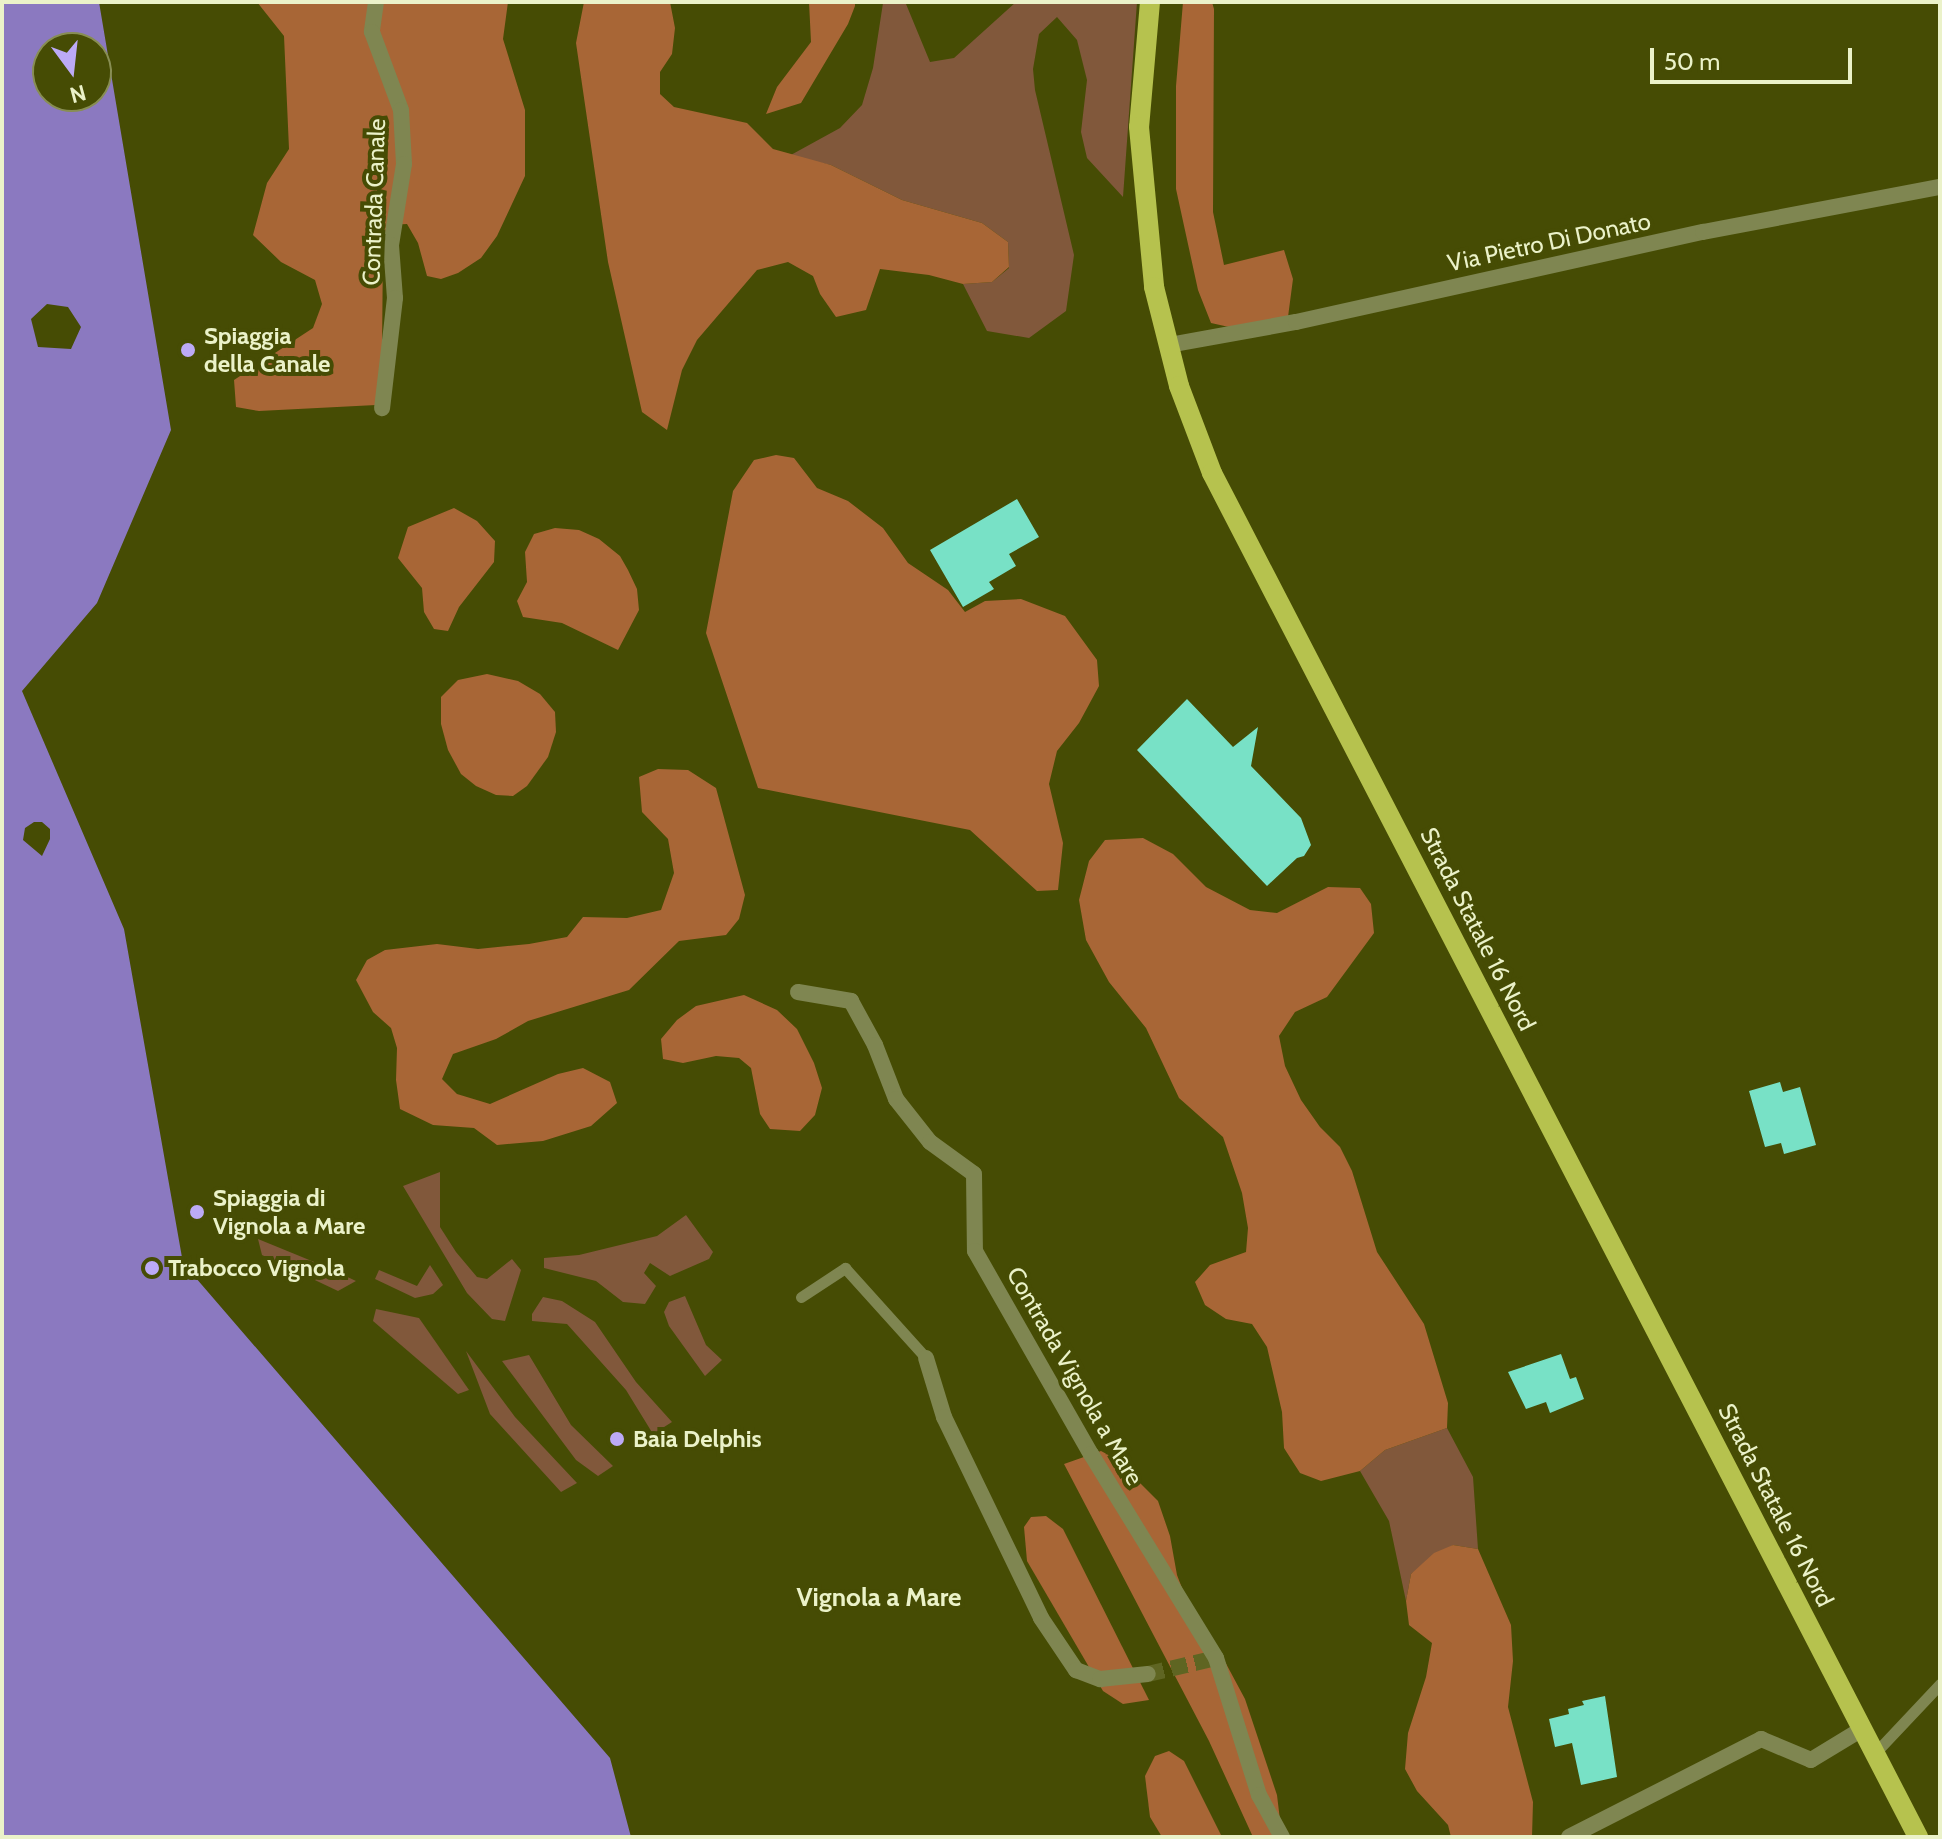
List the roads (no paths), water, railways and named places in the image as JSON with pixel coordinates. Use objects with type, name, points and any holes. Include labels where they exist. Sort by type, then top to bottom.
[{"type":"main road","name":"Strada Statale 16 Nord","points":[[1150,2],[1139,127],[1154,287],[1179,386],[1212,473],[1918,1837]]},
{"type":"street","name":"Contrada Canale","points":[[376,2],[372,32],[401,110],[404,164],[391,245],[395,298],[382,408]]},
{"type":"street","name":"Via Pietro Di Donato","points":[[1169,345],[1296,322],[1703,232],[1940,187]]},
{"type":"street","name":"Contrada Vignola a Mare","points":[[798,992],[851,1001],[875,1045],[896,1099],[930,1142],[974,1174],[975,1251],[1091,1454],[1216,1658],[1259,1795],[1282,1837]]},
{"type":"street","points":[[926,1358],[944,1417],[1041,1618],[1076,1670],[1100,1679],[1148,1674]]},
{"type":"street","points":[[1569,1837],[1761,1739],[1811,1760],[1862,1729]]},
{"type":"lane","points":[[801,1297],[845,1268],[926,1358]]},
{"type":"lane","points":[[1875,1753],[1940,1684]]},
{"type":"tunnel","points":[[1148,1674],[1216,1658]]},
{"type":"place","name":"Spiaggia della Canale","points":[[188,350]]},
{"type":"place","name":"Spiaggia di Vignola a Mare","points":[[197,1212]]},
{"type":"place","name":"Trabocco Vignola","points":[[152,1268]]},
{"type":"place","name":"Baia Delphis","points":[[617,1439]]},
{"type":"district","name":"Vignola a Mare","points":[[879,1598]]}]
